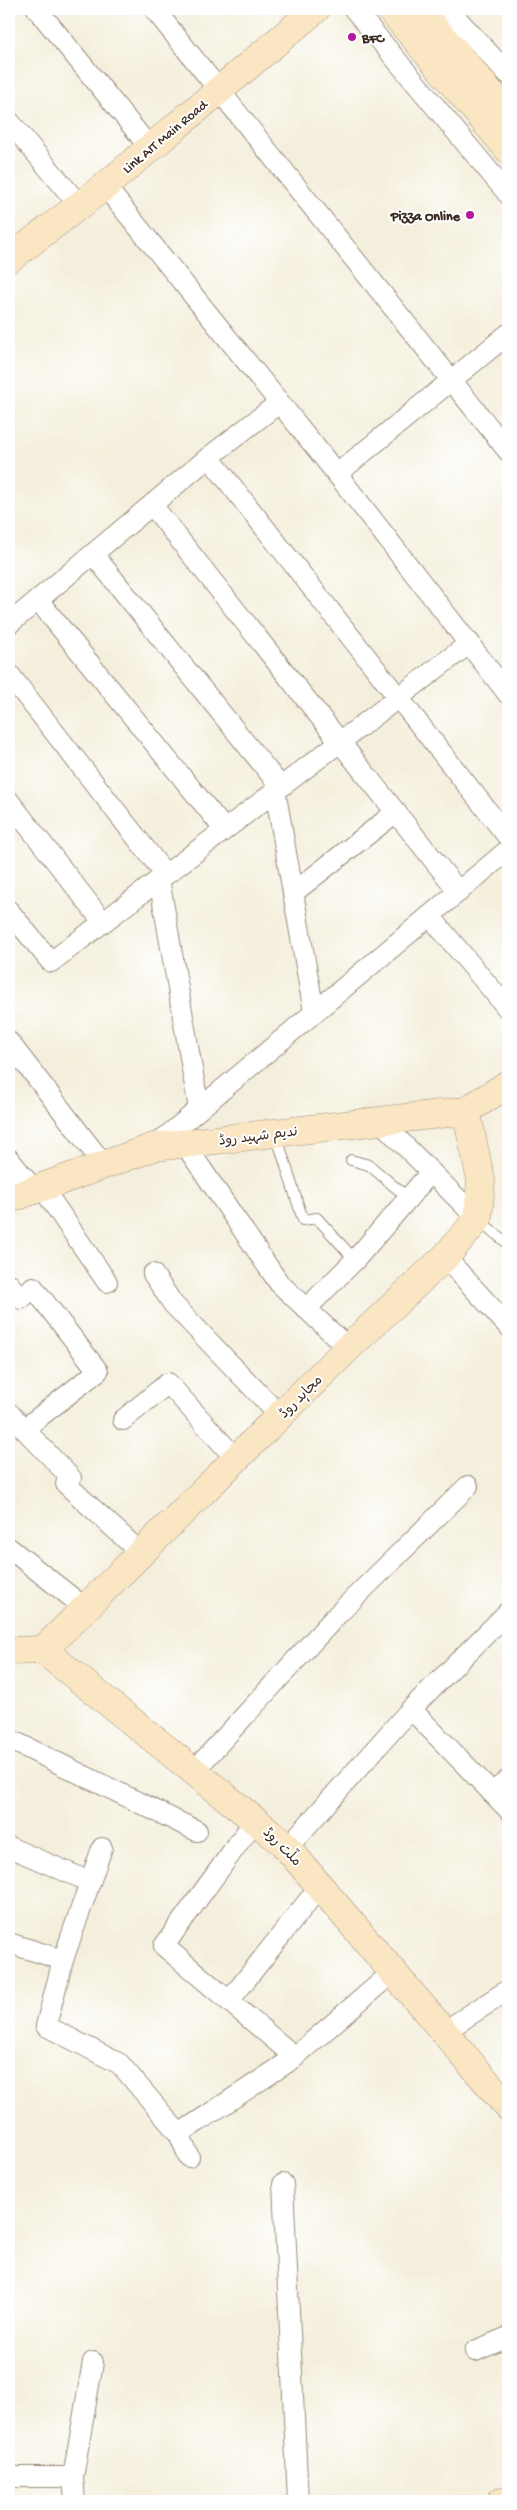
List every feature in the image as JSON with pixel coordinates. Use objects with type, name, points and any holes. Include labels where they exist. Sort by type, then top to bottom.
[{"type":"street","points":[[37,9],[150,148]]},
{"type":"street","points":[[154,9],[508,451]]},
{"type":"street","name":"Link AIT Main Road","points":[[9,259],[105,186],[316,9]]},
{"type":"street","points":[[354,9],[508,194]]},
{"type":"street","points":[[390,9],[508,149]]},
{"type":"street","points":[[435,12],[508,74]]},
{"type":"street","points":[[435,12],[508,113]]},
{"type":"street","points":[[9,121],[79,205]]},
{"type":"street","points":[[105,186],[470,642],[508,694]]},
{"type":"street","points":[[336,474],[508,334]]},
{"type":"street","points":[[9,624],[209,457],[279,403]]},
{"type":"street","points":[[209,457],[508,838]]},
{"type":"street","points":[[152,504],[459,892]]},
{"type":"street","points":[[93,554],[277,788],[314,1012]]},
{"type":"street","points":[[38,600],[224,829]]},
{"type":"street","points":[[9,910],[51,962],[396,696],[470,642]]},
{"type":"street","points":[[9,674],[162,876],[199,1109]]},
{"type":"street","points":[[9,801],[103,922]]},
{"type":"street","points":[[293,893],[396,812]]},
{"type":"street","points":[[154,1147],[508,850]]},
{"type":"street","points":[[430,916],[508,1009]]},
{"type":"street","points":[[9,1042],[104,1165]]},
{"type":"street","name":"ندیم شہید روڈ","points":[[28,1192],[154,1147],[466,1111],[508,1084]]},
{"type":"street","points":[[466,1111],[481,1180],[478,1219]]},
{"type":"street","points":[[380,1121],[478,1219]]},
{"type":"street","points":[[184,1144],[279,1283],[348,1348]]},
{"type":"street","points":[[9,1159],[28,1192],[107,1282]]},
{"type":"street","points":[[306,1309],[355,1260],[431,1172]]},
{"type":"street","name":"مجاہد روڈ","points":[[43,1650],[348,1348],[445,1257],[478,1219]]},
{"type":"street","points":[[445,1257],[508,1326]]},
{"type":"street","points":[[153,1274],[173,1304],[280,1416]]},
{"type":"street","points":[[9,1284],[21,1299],[33,1287],[98,1371],[24,1429]]},
{"type":"street","points":[[123,1420],[168,1383],[236,1459]]},
{"type":"street","points":[[9,1413],[71,1478],[66,1484],[141,1553]]},
{"type":"street","points":[[194,1771],[338,1615],[468,1486]]},
{"type":"street","points":[[9,1548],[85,1608]]},
{"type":"street","points":[[287,1848],[411,1709],[508,1612]]},
{"type":"street","points":[[9,1651],[43,1650]]},
{"type":"street","name":"ملّت روڈ","points":[[43,1650],[255,1820],[287,1848],[394,1971],[508,2107]]},
{"type":"street","points":[[411,1709],[508,1809]]},
{"type":"street","points":[[9,1739],[197,1830]]},
{"type":"street","points":[[492,1793],[508,1780]]},
{"type":"street","points":[[255,1820],[164,1946],[295,2057]]},
{"type":"street","points":[[9,1848],[88,1881]]},
{"type":"street","points":[[102,1848],[88,1881],[63,1960],[46,2026],[120,2064],[179,2134],[189,2157]]},
{"type":"street","points":[[229,2001],[320,1886]]},
{"type":"street","points":[[9,1943],[63,1960]]},
{"type":"street","points":[[179,2134],[295,2057],[394,1971]]},
{"type":"street","points":[[445,2031],[508,1990]]},
{"type":"street","points":[[283,2184],[298,2501]]},
{"type":"street","points":[[476,2351],[508,2337]]},
{"type":"street","points":[[75,2501],[73,2477],[93,2362]]},
{"type":"street","points":[[9,2477],[73,2477]]},
{"type":"street","points":[[501,2501],[508,2500]]},
{"type":"lane","points":[[276,1133],[303,1220],[317,1218],[355,1260]]},
{"type":"lane","points":[[351,1160],[369,1166],[408,1198]]},
{"type":"lane","points":[[478,1219],[508,1244]]},
{"type":"place","name":"BFC","points":[[352,37]]},
{"type":"place","name":"Pizza Online","points":[[470,215]]}]
